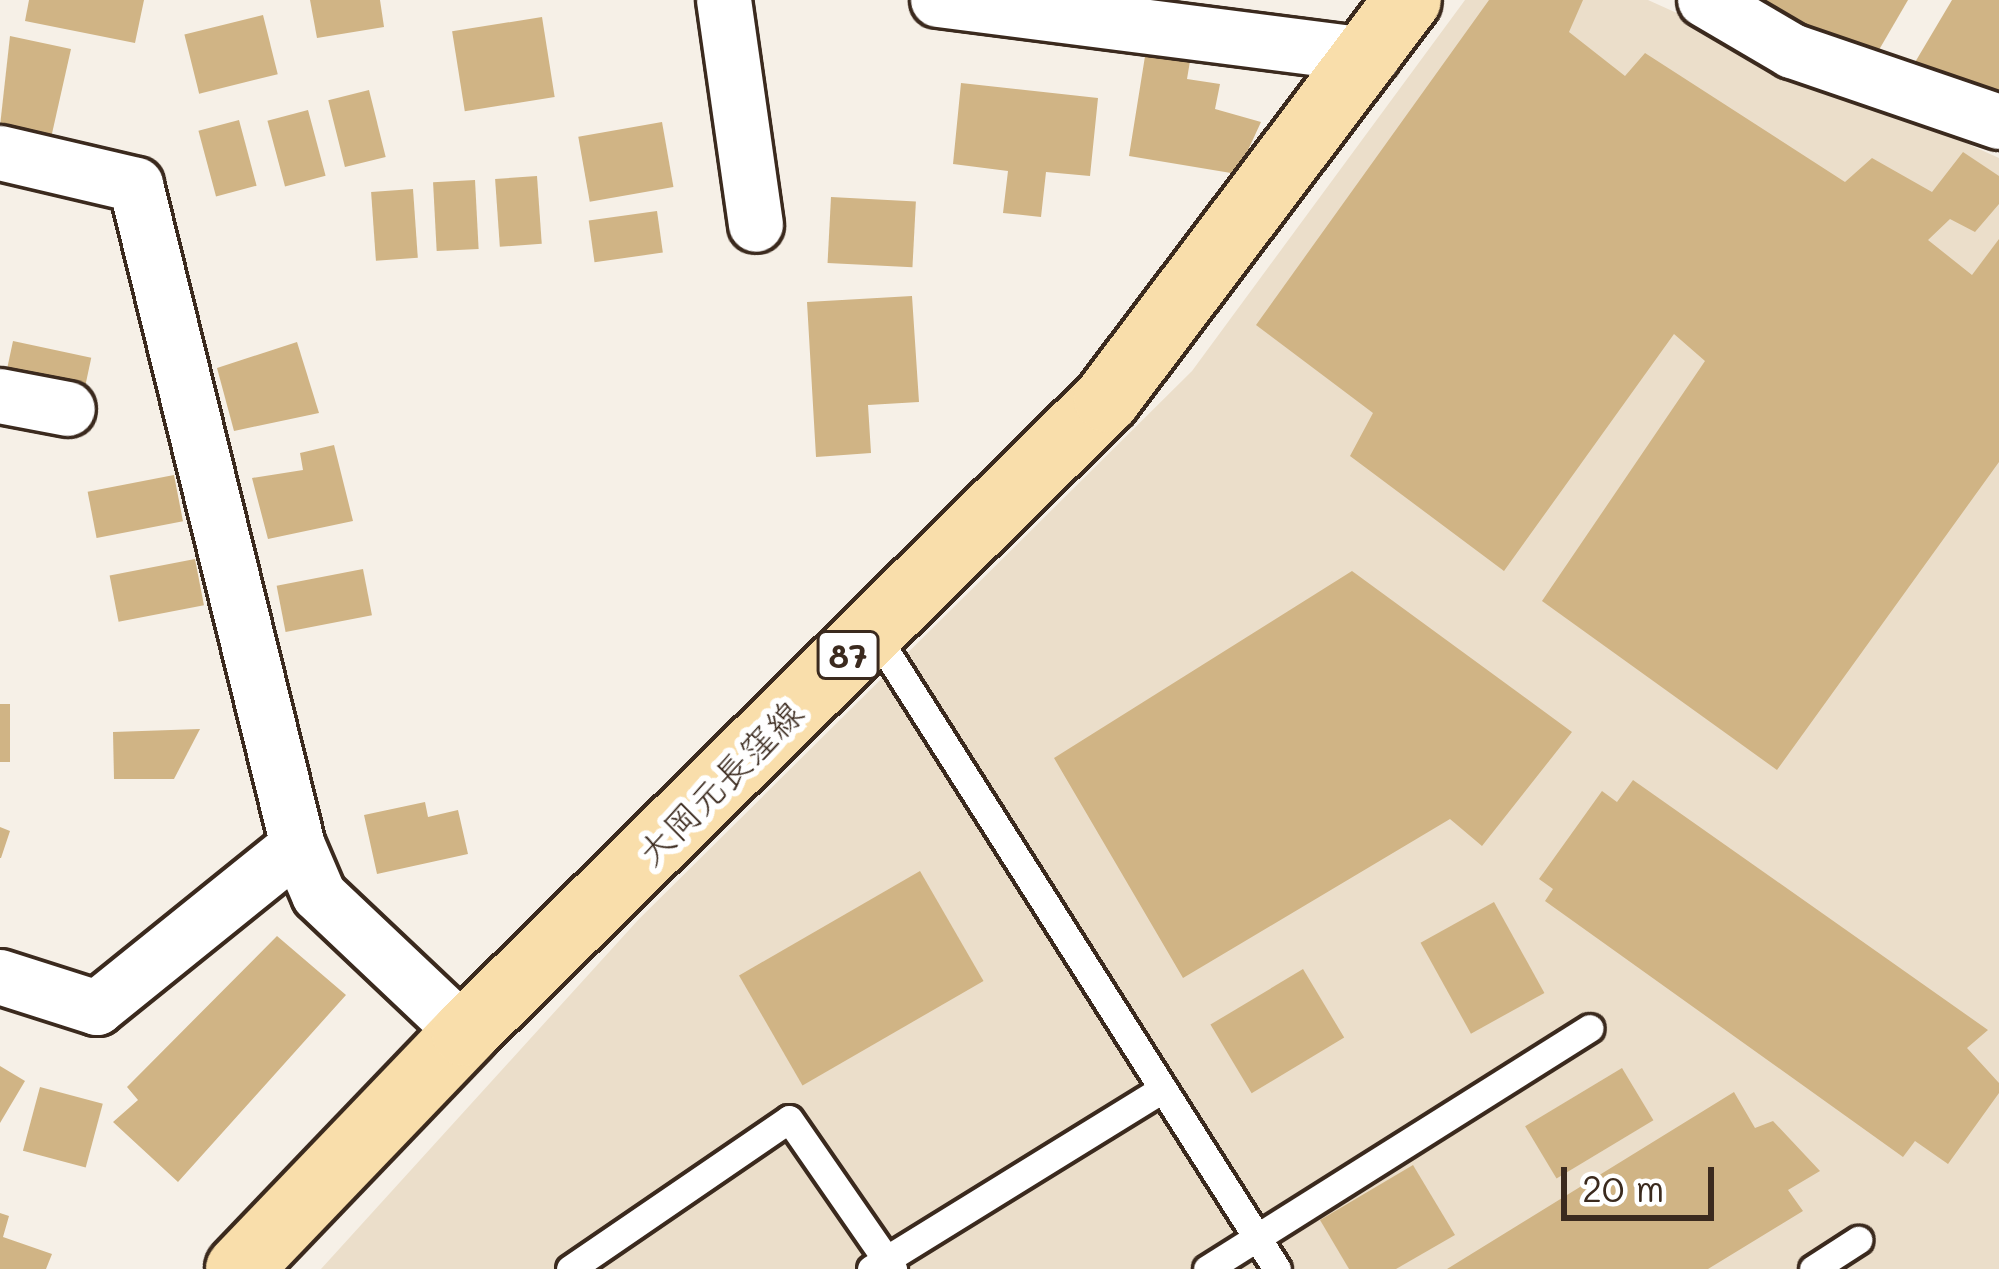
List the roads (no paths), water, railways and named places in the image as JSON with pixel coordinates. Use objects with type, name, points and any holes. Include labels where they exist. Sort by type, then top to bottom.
[{"type":"main road","name":"大岡元長窪線","points":[[239,1269],[465,1033],[1107,399],[1373,56],[1408,0]]},
{"type":"street","points":[[724,0],[756,225]]},
{"type":"street","points":[[938,0],[1373,56]]},
{"type":"street","points":[[1705,0],[1792,51],[1999,122]]},
{"type":"street","points":[[0,154],[136,185],[298,846],[319,895],[465,1033]]},
{"type":"street","points":[[0,396],[68,409]]},
{"type":"street","points":[[0,977],[97,1008],[298,846]]},
{"type":"lane","points":[[872,631],[1276,1269]]},
{"type":"lane","points":[[1207,1269],[1588,1028]]},
{"type":"lane","points":[[570,1269],[789,1119],[884,1266],[1163,1089]]},
{"type":"lane","points":[[1814,1269],[1858,1240]]}]
